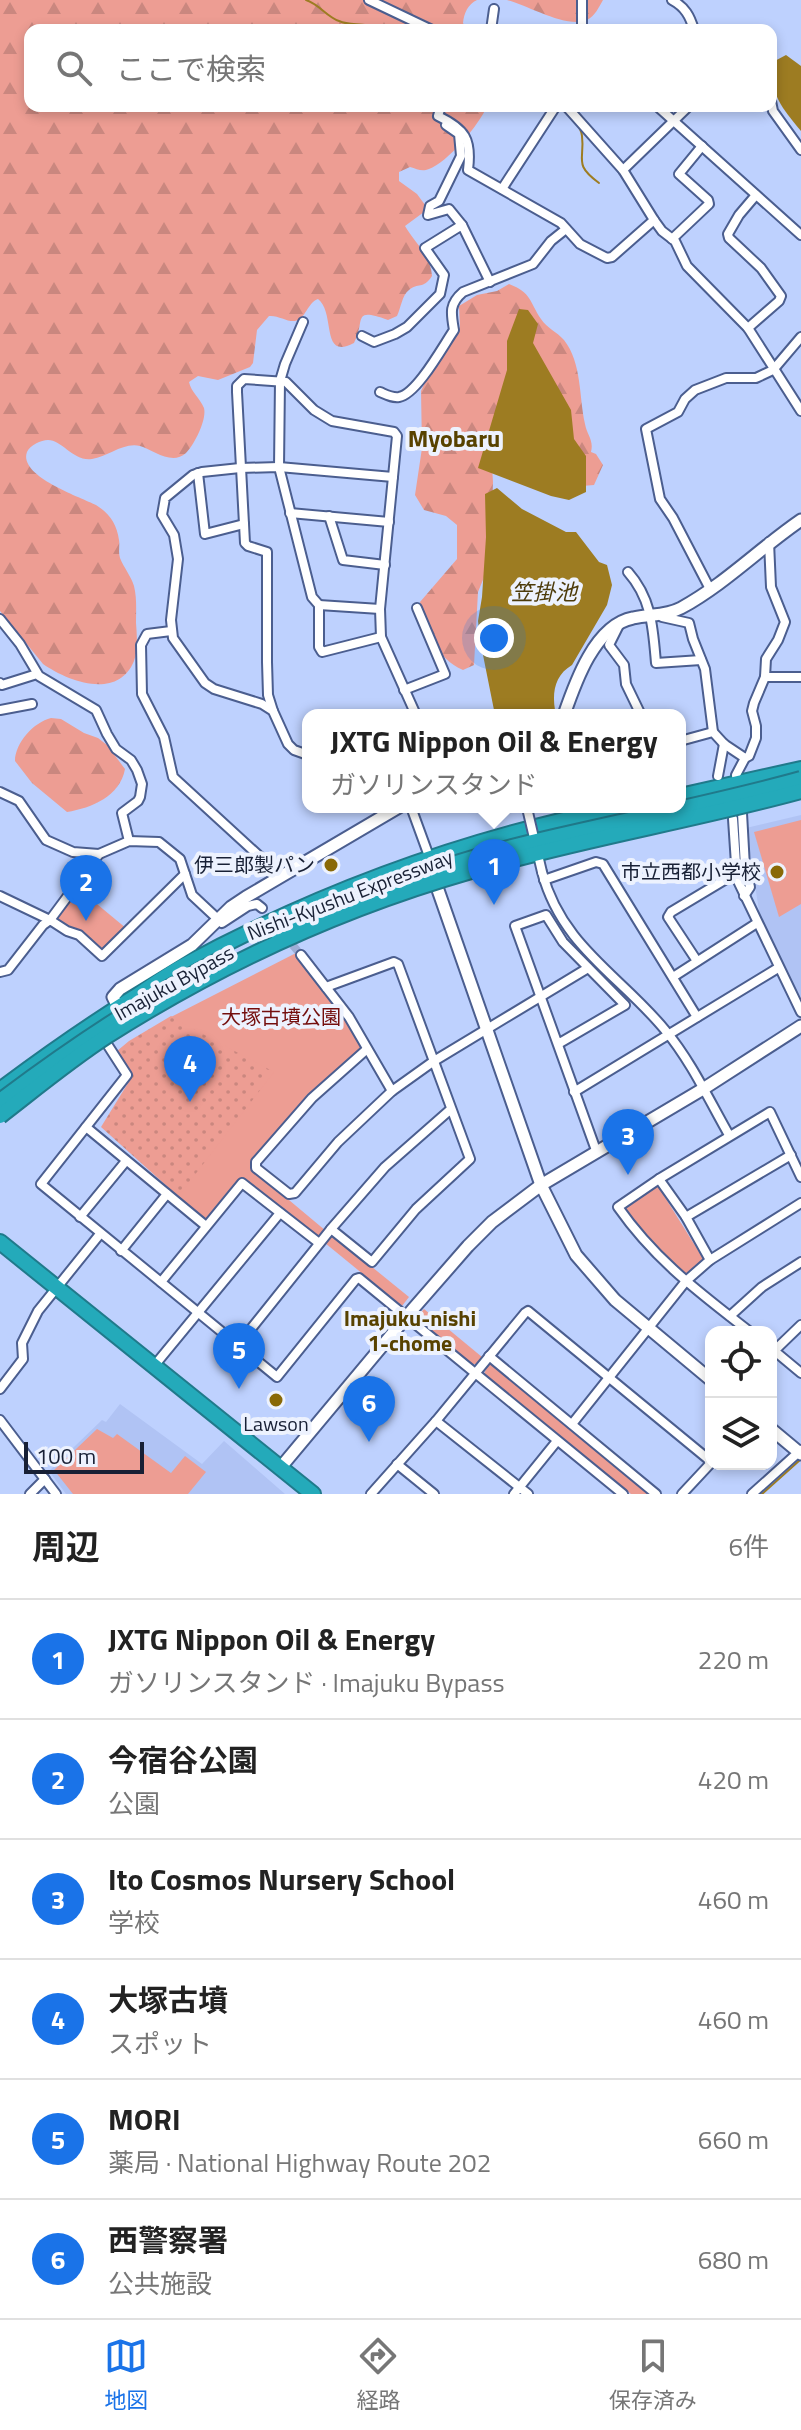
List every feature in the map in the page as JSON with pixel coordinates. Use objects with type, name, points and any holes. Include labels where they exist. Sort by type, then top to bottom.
[{"type":"highway","points":[[686,795],[801,769]]},
{"type":"highway","name":"Nishi-Kyushu Expressway","points":[[686,808],[801,779]]},
{"type":"highway","name":"Nishi-Kyushu Expressway","points":[[0,1116],[118,1030],[226,968],[306,930],[468,872],[801,791]]},
{"type":"highway","name":"Imajuku Bypass","points":[[0,1123],[107,1044],[167,1007],[265,956],[357,916],[437,887],[533,860],[737,816],[801,798]]},
{"type":"highway","name":"Imajuku Bypass","points":[[0,1090],[50,1052],[178,969],[326,897],[430,858],[593,813]]},
{"type":"highway","name":"Nishi-Kyushu Expressway","points":[[0,1101],[100,1029],[151,997],[235,952],[338,905],[408,879],[527,843],[666,813]]},
{"type":"highway","points":[[0,1242],[313,1494]]},
{"type":"street","points":[[582,0],[582,24]]},
{"type":"street","points":[[672,0],[690,16],[692,24]]},
{"type":"street","points":[[376,2],[420,24]]},
{"type":"street","points":[[492,24],[494,9]]},
{"type":"street","points":[[439,112],[437,119],[459,134],[461,156],[439,201],[430,206],[428,215],[449,209],[462,225],[490,282]]},
{"type":"street","points":[[440,112],[464,132],[470,152],[468,170],[561,223],[580,244],[607,258],[654,220]]},
{"type":"street","points":[[502,189],[552,112]]},
{"type":"street","points":[[571,112],[623,170],[654,220],[672,239],[687,266],[748,328],[801,411]]},
{"type":"street","points":[[664,112],[801,235]]},
{"type":"street","points":[[623,170],[683,112]]},
{"type":"street","points":[[774,112],[801,150]]},
{"type":"street","points":[[672,239],[709,204],[679,174],[702,146]]},
{"type":"street","points":[[748,328],[781,296],[758,265],[728,234],[756,195]]},
{"type":"street","points":[[362,336],[374,342],[395,334],[407,327],[440,294],[444,275],[425,248],[462,225]]},
{"type":"street","points":[[380,392],[391,397],[409,393],[454,330],[450,307],[456,297],[533,264],[551,241],[566,229]]},
{"type":"street","points":[[303,322],[280,381],[279,467],[312,597],[319,605],[319,647],[322,652],[381,637]]},
{"type":"street","points":[[710,589],[660,499],[646,429],[678,412],[685,399],[695,390],[726,378],[756,378],[773,370],[801,337]]},
{"type":"street","points":[[302,753],[288,744],[268,695],[267,552],[245,543],[237,386],[244,379],[286,382],[314,410],[332,421],[394,432],[397,436],[380,609],[381,637],[413,709]]},
{"type":"street","points":[[273,711],[205,683],[173,638],[171,631],[178,559],[174,535],[162,515],[165,498],[198,473],[240,468],[279,467],[393,477]]},
{"type":"street","points":[[198,473],[205,534],[244,524]]},
{"type":"street","points":[[290,513],[389,522]]},
{"type":"street","points":[[329,516],[343,560],[385,565]]},
{"type":"street","points":[[566,709],[592,649],[619,624],[629,618],[678,609],[733,574],[769,542],[801,520]]},
{"type":"street","points":[[737,784],[736,775],[749,756],[756,738],[752,711],[765,677],[766,659],[785,622],[771,587],[769,542]]},
{"type":"street","points":[[628,572],[656,615],[656,663],[701,660]]},
{"type":"street","points":[[319,605],[380,609]]},
{"type":"street","points":[[404,690],[445,674],[417,608]]},
{"type":"street","points":[[656,615],[689,623],[705,669],[713,732],[745,758]]},
{"type":"street","points":[[0,619],[20,644],[37,674],[96,710],[116,749],[131,760],[137,770],[142,784],[140,797],[122,813],[129,841]]},
{"type":"street","points":[[619,624],[609,645],[624,665],[626,684],[638,709]]},
{"type":"street","points":[[171,631],[147,634],[141,645],[142,694],[164,737],[173,777],[281,876]]},
{"type":"street","points":[[0,683],[2,685],[37,674]]},
{"type":"street","points":[[765,677],[801,677]]},
{"type":"street","points":[[0,710],[32,704]]},
{"type":"street","points":[[686,739],[713,732]]},
{"type":"street","points":[[718,776],[724,744]]},
{"type":"street","points":[[0,792],[19,801],[46,840],[73,852],[99,854],[129,841],[159,842],[180,859],[192,895],[222,923],[248,906],[257,904],[262,908]]},
{"type":"street","points":[[118,1007],[113,997],[120,989],[192,945],[231,907],[388,813]]},
{"type":"street","points":[[413,813],[541,1185],[576,1255],[615,1300],[705,1375]]},
{"type":"street","points":[[528,813],[547,890],[579,945],[668,1034],[729,1135]]},
{"type":"street","points":[[737,816],[737,879],[801,1012]]},
{"type":"street","points":[[737,816],[750,887],[744,896]]},
{"type":"street","points":[[0,972],[8,970],[50,920],[99,854]]},
{"type":"street","points":[[543,876],[596,862],[603,864],[697,1017]]},
{"type":"street","points":[[697,961],[668,917],[671,912],[736,873]]},
{"type":"street","points":[[0,896],[79,935],[102,956],[185,874]]},
{"type":"street","points":[[558,1044],[625,1005],[563,942],[546,915],[515,926],[597,1153]]},
{"type":"street","points":[[673,977],[757,923]]},
{"type":"street","points":[[301,955],[349,1017],[392,1091]]},
{"type":"street","points":[[326,987],[394,962],[398,964],[470,1159],[416,1209],[372,1262],[331,1229]]},
{"type":"street","points":[[366,1050],[312,1098],[256,1162],[256,1168],[289,1194],[295,1193],[338,1142],[392,1091],[434,1061],[588,968]]},
{"type":"street","points":[[574,1092],[778,968]]},
{"type":"street","points":[[281,1467],[406,1316],[492,1222],[541,1185],[703,1089],[801,1026]]},
{"type":"street","points":[[107,1044],[127,1075],[41,1184],[277,1377],[359,1278],[623,1494]]},
{"type":"street","points":[[238,1345],[319,1243],[385,1167],[451,1109]]},
{"type":"street","points":[[742,1326],[652,1250],[618,1207],[770,1112],[801,1177]]},
{"type":"street","points":[[86,1127],[206,1226]]},
{"type":"street","points":[[686,1217],[791,1155]]},
{"type":"street","points":[[80,1217],[126,1161]]},
{"type":"street","points":[[659,1179],[686,1217],[710,1260]]},
{"type":"street","points":[[161,1282],[242,1183],[319,1243]]},
{"type":"street","points":[[121,1251],[167,1194]]},
{"type":"street","points":[[572,1424],[686,1281],[710,1260],[801,1203]]},
{"type":"street","points":[[154,1366],[280,1213]]},
{"type":"street","points":[[0,1389],[23,1359],[22,1343],[38,1311],[100,1234]]},
{"type":"street","points":[[730,1316],[762,1287],[801,1262]]},
{"type":"street","points":[[371,1494],[528,1311],[708,1459],[710,1464],[682,1494]]},
{"type":"street","points":[[777,1346],[801,1325]]},
{"type":"street","points":[[777,1354],[801,1373]]},
{"type":"street","points":[[489,1356],[656,1494]]},
{"type":"street","points":[[0,1420],[56,1494]]},
{"type":"street","points":[[436,1421],[517,1491],[528,1494]]},
{"type":"street","points":[[752,1494],[800,1452],[777,1434]]},
{"type":"street","points":[[517,1491],[557,1441]]},
{"type":"street","points":[[397,1464],[434,1494]]},
{"type":"street","points":[[30,1494],[45,1479]]},
{"type":"shaded area","name":"市立西都小学校","points":[[801,815],[801,998],[760,917],[746,828]]},
{"type":"shaded area","points":[[120,1404],[202,1464],[224,1441],[285,1494],[66,1494],[49,1471],[102,1420],[106,1422]]},
{"type":"green space","points":[[0,0],[477,0],[469,6],[464,24],[24,24],[24,112],[484,112],[445,159],[426,170],[410,167],[399,172],[399,181],[417,194],[428,209],[405,226],[426,256],[432,276],[426,283],[407,292],[397,316],[388,320],[364,316],[354,343],[343,347],[332,341],[326,314],[318,299],[298,320],[269,316],[257,330],[250,367],[218,380],[198,376],[189,382],[204,413],[196,438],[181,457],[169,458],[134,445],[86,459],[48,440],[28,449],[27,461],[32,469],[52,484],[101,508],[116,529],[120,558],[131,579],[136,604],[137,647],[127,673],[105,684],[66,677],[43,664],[0,611]]},
{"type":"green space","points":[[507,0],[603,0],[592,16],[579,22],[558,19]]},
{"type":"green space","points":[[509,284],[526,294],[543,322],[570,349],[577,370],[591,452],[603,465],[594,485],[582,486],[511,373],[491,452],[491,539],[487,570],[478,592],[474,665],[463,670],[446,659],[433,642],[420,602],[457,559],[457,525],[446,516],[424,510],[415,495],[422,448],[421,391],[439,353],[460,327],[459,306],[477,295],[497,291]]},
{"type":"green space","points":[[51,718],[61,719],[98,738],[125,769],[117,787],[104,799],[67,812],[32,783],[15,761],[18,747],[27,734]]},
{"type":"green space","points":[[801,820],[801,904],[779,917],[754,832]]},
{"type":"green space","points":[[80,890],[127,929],[104,951],[56,921],[55,917]]},
{"type":"green space","name":"大塚古墳公園","points":[[296,953],[344,1016],[362,1046],[361,1051],[328,1079],[253,1170],[326,1231],[321,1237],[245,1180],[238,1180],[206,1219],[177,1198],[274,1072],[171,1017]]},
{"type":"green space","points":[[171,1016],[274,1071],[277,1091],[189,1206],[101,1127],[133,1075],[117,1051]]},
{"type":"green space","points":[[658,1186],[704,1260],[687,1275],[645,1236],[625,1207]]},
{"type":"green space","points":[[331,1236],[409,1297],[402,1306],[325,1243]]},
{"type":"green space","points":[[424,1309],[482,1357],[476,1364],[472,1364],[420,1321],[417,1317]]},
{"type":"green space","points":[[488,1365],[492,1365],[650,1494],[631,1494],[484,1374]]},
{"type":"green space","points":[[97,1429],[113,1438],[117,1434],[171,1473],[185,1456],[206,1472],[188,1494],[73,1494],[54,1470]]},
{"type":"water","points":[[786,55],[801,66],[801,131],[777,96],[777,60]]},
{"type":"water","points":[[519,309],[528,310],[538,324],[533,343],[571,410],[574,439],[586,456],[586,492],[569,500],[478,468],[507,370],[507,341]]},
{"type":"water","name":"笠掛池","points":[[497,488],[522,509],[566,532],[576,532],[599,562],[607,565],[612,585],[607,605],[572,665],[558,679],[555,709],[494,709],[478,621],[486,537],[485,494]]},
{"type":"waterway","points":[[306,0],[331,17],[349,24]]},
{"type":"waterway","points":[[565,112],[582,136],[583,166],[599,183]]},
{"type":"waterway","points":[[762,1494],[800,1460]]},
{"type":"tunnel","points":[[285,936],[301,955]]},
{"type":"place","name":"伊三郎製パン","points":[[331,865]]},
{"type":"place","name":"市立西都小学校","points":[[777,872]]},
{"type":"place","name":"JXTG Nippon Oil & Energy","points":[[494,905]]},
{"type":"place","name":"今宿谷公園","points":[[86,921]]},
{"type":"place","name":"大塚古墳","points":[[190,1102]]},
{"type":"place","name":"Ito Cosmos Nursery School","points":[[628,1175]]},
{"type":"place","name":"MORI","points":[[239,1389]]},
{"type":"place","name":"Lawson","points":[[276,1400]]},
{"type":"place","name":"西警察署","points":[[369,1442]]},
{"type":"district","name":"Myobaru","points":[[454,439]]},
{"type":"district","name":"Imajuku-nishi 1-chome","points":[[410,1330]]}]
